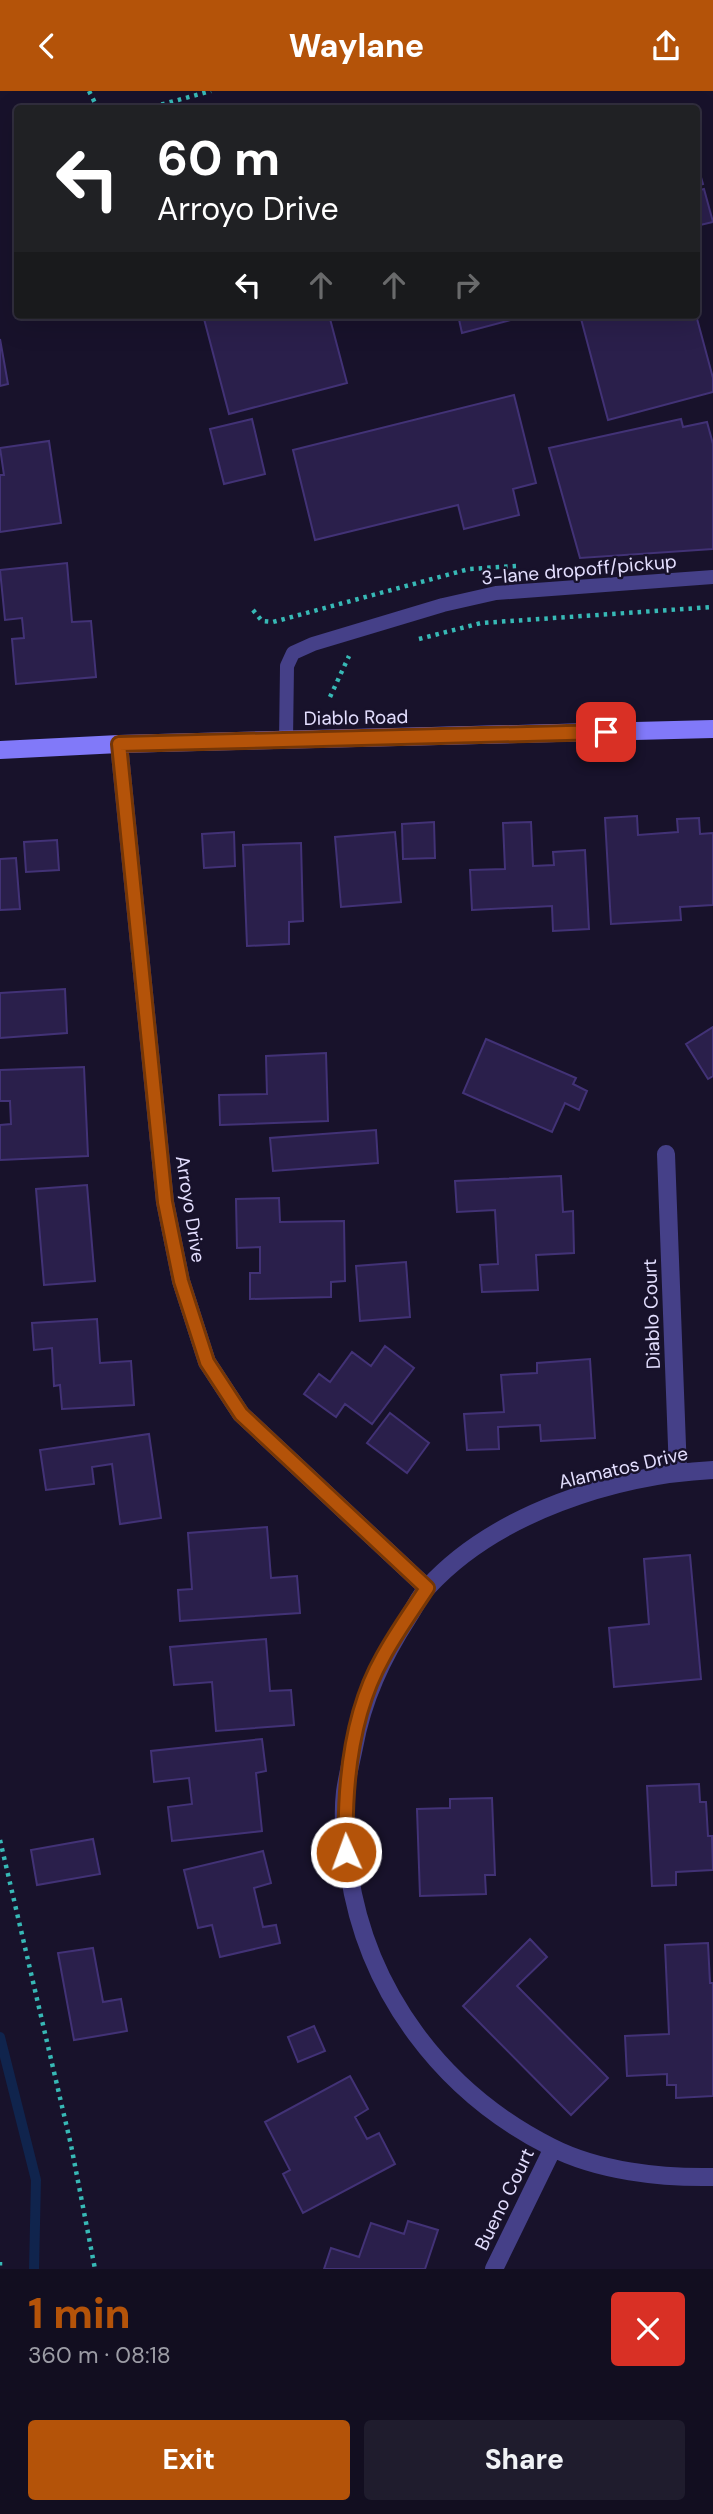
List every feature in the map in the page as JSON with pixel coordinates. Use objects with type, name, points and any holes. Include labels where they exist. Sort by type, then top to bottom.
[{"type":"street","name":"Diablo Road","points":[[0,750],[119,744],[713,729]]},
{"type":"street","name":"Arroyo Drive","points":[[119,744],[165,1202],[181,1281],[207,1362],[241,1414],[427,1588]]},
{"type":"street","name":"Diablo Court","points":[[666,1154],[678,1472]]},
{"type":"street","name":"Alamatos Drive","points":[[713,1470],[678,1472],[563,1500],[478,1543],[427,1588],[382,1659],[359,1718],[344,1794],[346,1852],[355,1912],[380,1978],[409,2026],[446,2071],[497,2115],[553,2148],[622,2170],[713,2177]]},
{"type":"street","name":"Bueno Court","points":[[494,2269],[553,2148]]},
{"type":"lane","name":"3-lane dropoff/pickup","points":[[286,740],[287,666],[293,653],[313,644],[443,605],[496,593],[713,577]]},
{"type":"path","points":[[160,105],[211,91]]},
{"type":"path","points":[[415,640],[481,623],[713,607]]},
{"type":"path","points":[[330,697],[349,656],[362,653]]},
{"type":"path","points":[[0,1840],[71,2145],[95,2269]]},
{"type":"path","points":[[0,2262],[0,2269]]},
{"type":"building","points":[[704,189],[713,222],[700,225],[700,190]]},
{"type":"building","points":[[204,319],[330,319],[347,383],[229,414]]},
{"type":"building","points":[[459,319],[515,319],[462,333]]},
{"type":"building","points":[[581,319],[697,319],[713,378],[713,392],[608,420]]},
{"type":"building","points":[[0,339],[8,384],[0,386]]},
{"type":"building","points":[[514,395],[536,483],[513,489],[519,515],[464,529],[458,505],[315,540],[293,450]]},
{"type":"building","points":[[252,419],[265,474],[224,484],[210,429]]},
{"type":"building","points":[[681,419],[683,427],[707,422],[713,444],[713,549],[580,558],[549,448]]},
{"type":"building","points":[[49,441],[61,523],[0,532],[0,475],[4,475],[0,448]]},
{"type":"building","points":[[67,563],[72,622],[91,621],[96,677],[16,684],[12,639],[24,638],[22,618],[5,620],[0,570]]},
{"type":"building","points":[[637,816],[638,835],[678,832],[677,819],[699,818],[700,834],[713,833],[713,905],[680,907],[681,920],[611,924],[605,818]]},
{"type":"building","points":[[434,822],[435,858],[403,859],[402,824]]},
{"type":"building","points":[[531,822],[533,866],[554,865],[553,852],[585,850],[589,929],[553,931],[552,906],[472,910],[470,870],[505,869],[503,823]]},
{"type":"building","points":[[234,832],[235,866],[204,868],[202,834]]},
{"type":"building","points":[[395,832],[401,902],[341,907],[335,837]]},
{"type":"building","points":[[57,840],[59,870],[26,872],[24,842]]},
{"type":"building","points":[[301,843],[303,921],[289,922],[289,944],[247,946],[243,845]]},
{"type":"building","points":[[16,858],[20,909],[0,910],[0,859]]},
{"type":"building","points":[[65,989],[67,1033],[0,1038],[0,993]]},
{"type":"building","points":[[713,1027],[713,1076],[708,1079],[686,1044]]},
{"type":"building","points":[[486,1039],[576,1078],[573,1084],[587,1091],[579,1110],[565,1103],[552,1132],[463,1093]]},
{"type":"building","points":[[326,1053],[328,1121],[220,1125],[219,1095],[267,1094],[266,1056]]},
{"type":"building","points":[[84,1067],[88,1156],[0,1160],[0,1125],[11,1124],[10,1101],[0,1101],[0,1070]]},
{"type":"building","points":[[376,1130],[378,1163],[273,1171],[270,1138]]},
{"type":"building","points":[[561,1176],[563,1212],[573,1211],[574,1253],[536,1255],[538,1290],[482,1292],[480,1265],[498,1264],[495,1210],[457,1212],[455,1181]]},
{"type":"building","points":[[87,1185],[95,1281],[44,1285],[36,1189]]},
{"type":"building","points":[[279,1198],[280,1222],[344,1221],[345,1281],[331,1282],[331,1297],[250,1299],[250,1273],[260,1273],[260,1247],[237,1248],[236,1199]]},
{"type":"building","points":[[406,1262],[410,1317],[360,1321],[356,1266]]},
{"type":"building","points":[[97,1319],[100,1363],[131,1361],[134,1405],[62,1409],[60,1385],[54,1386],[52,1348],[34,1350],[32,1323]]},
{"type":"building","points":[[385,1346],[414,1368],[372,1424],[345,1404],[336,1417],[304,1394],[319,1374],[330,1382],[352,1352],[371,1366]]},
{"type":"building","points":[[590,1359],[595,1438],[541,1441],[540,1425],[498,1427],[499,1449],[467,1450],[464,1414],[504,1412],[501,1375],[537,1373],[537,1363]]},
{"type":"building","points":[[390,1413],[429,1443],[407,1473],[367,1443]]},
{"type":"building","points":[[149,1434],[161,1518],[120,1524],[112,1464],[92,1467],[94,1484],[46,1490],[40,1450]]},
{"type":"building","points":[[267,1527],[271,1578],[297,1576],[300,1613],[180,1621],[178,1590],[192,1589],[188,1533]]},
{"type":"building","points":[[690,1555],[701,1679],[614,1687],[609,1628],[649,1624],[644,1559]]},
{"type":"building","points":[[266,1639],[270,1691],[291,1690],[294,1725],[216,1731],[212,1682],[174,1685],[170,1647]]},
{"type":"building","points":[[262,1739],[266,1771],[256,1773],[262,1831],[172,1841],[168,1807],[192,1804],[189,1778],[154,1782],[151,1751]]},
{"type":"building","points":[[699,1784],[700,1802],[706,1802],[708,1836],[712,1836],[713,1870],[676,1872],[676,1885],[652,1886],[647,1786]]},
{"type":"building","points":[[492,1798],[495,1875],[485,1875],[486,1894],[420,1896],[417,1809],[450,1808],[450,1799]]},
{"type":"building","points":[[93,1839],[100,1874],[37,1885],[31,1850]]},
{"type":"building","points":[[263,1851],[271,1883],[254,1888],[263,1927],[276,1925],[280,1943],[220,1957],[212,1925],[198,1928],[184,1870]]},
{"type":"building","points":[[530,1939],[547,1957],[517,1986],[608,2078],[571,2115],[463,2006]]},
{"type":"building","points":[[708,1943],[710,1983],[713,1983],[713,2096],[676,2098],[676,2085],[667,2085],[667,2074],[627,2076],[625,2036],[669,2034],[665,1945]]},
{"type":"building","points":[[93,1948],[103,2002],[121,1999],[127,2031],[74,2040],[58,1953]]},
{"type":"building","points":[[314,2026],[325,2051],[298,2062],[288,2037]]},
{"type":"building","points":[[350,2076],[368,2109],[355,2117],[367,2139],[379,2133],[395,2164],[303,2213],[283,2174],[290,2170],[265,2122]]},
{"type":"building","points":[[408,2221],[438,2230],[425,2269],[324,2269],[331,2248],[359,2257],[371,2223],[404,2234]]},
{"type":"waterway","points":[[0,2037],[36,2180],[34,2269]]},
{"type":"route","points":[[346,1852],[344,1794],[359,1718],[382,1659],[427,1588],[241,1414],[207,1362],[181,1281],[165,1202],[119,744],[606,732]]}]
